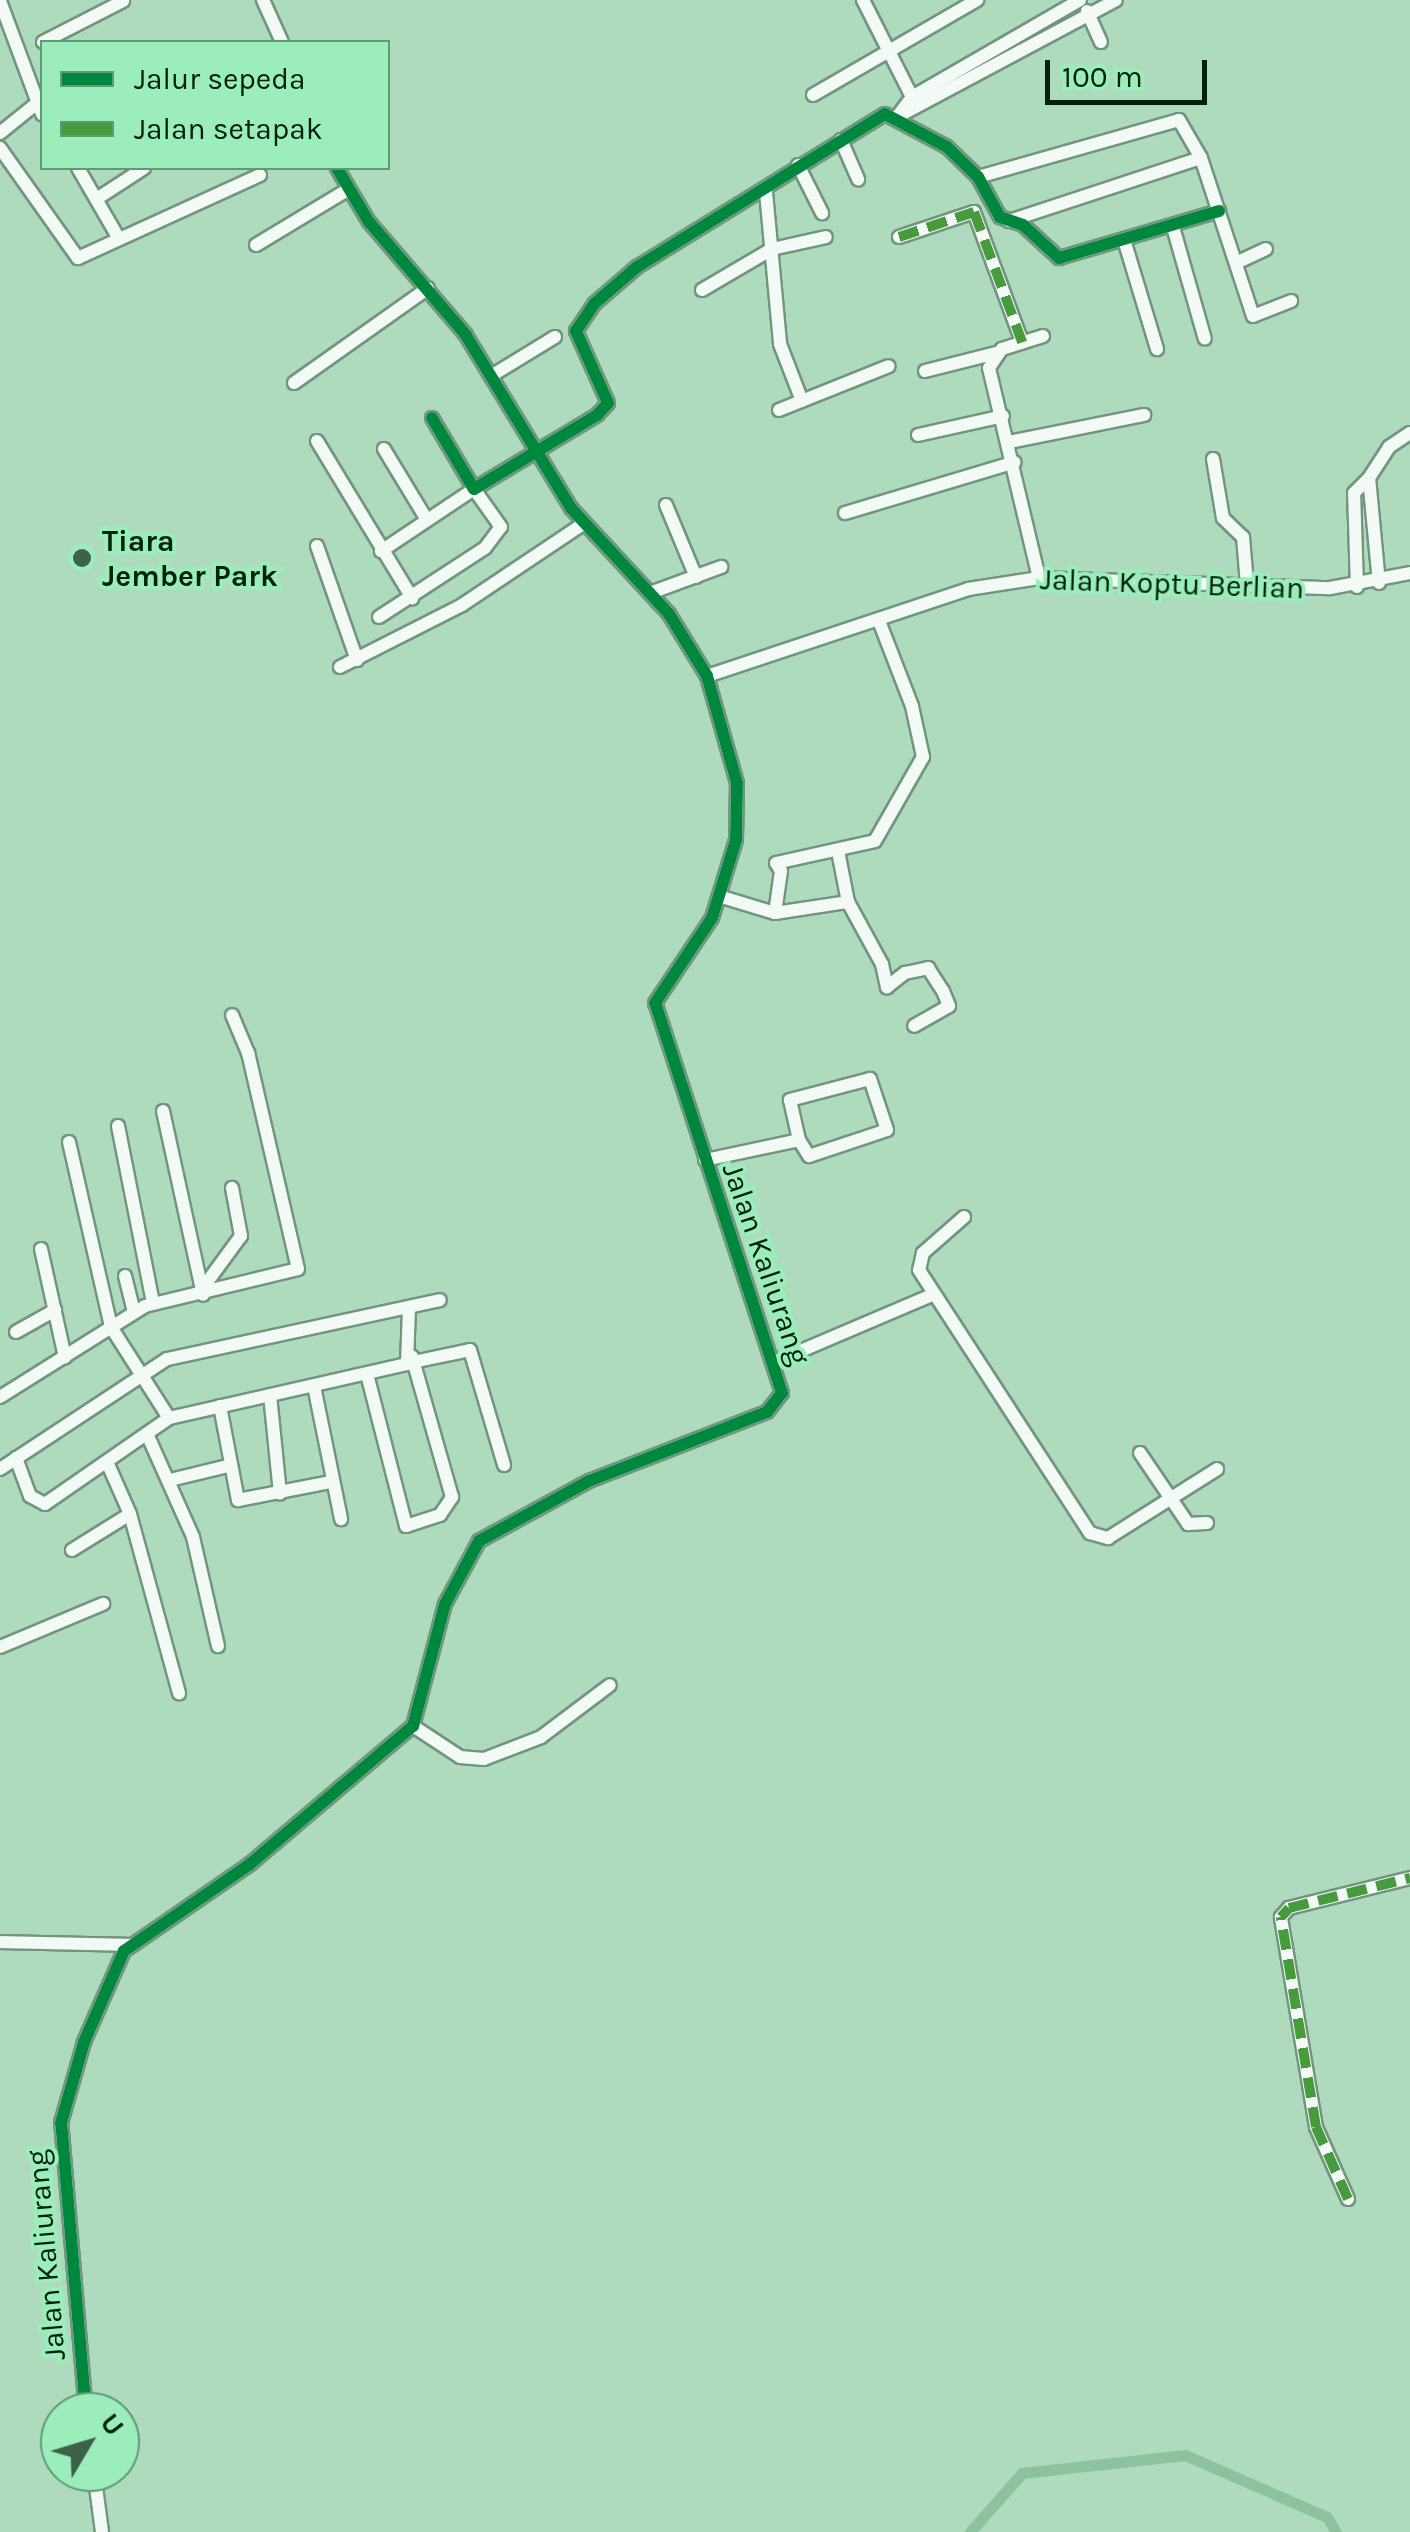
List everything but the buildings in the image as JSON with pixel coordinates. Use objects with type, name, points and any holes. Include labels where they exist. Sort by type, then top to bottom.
[{"type":"street","points":[[263,0],[281,40]]},
{"type":"street","points":[[814,95],[977,0]]},
{"type":"street","points":[[897,116],[912,97],[1081,0],[1101,42]]},
{"type":"street","points":[[897,116],[1116,0]]},
{"type":"street","points":[[49,40],[123,1]]},
{"type":"street","points":[[0,2],[39,109],[0,134]]},
{"type":"street","points":[[868,2],[912,97]]},
{"type":"street","points":[[20,52],[40,44]]},
{"type":"street","points":[[381,552],[533,450],[607,406],[577,342],[578,326],[594,304],[637,266],[766,192],[798,166],[885,114],[929,132],[978,177],[990,206],[1036,234],[1059,258],[1124,243],[1219,210]]},
{"type":"street","points":[[978,177],[1176,119],[1201,158],[1253,316],[1291,301]]},
{"type":"street","points":[[841,140],[858,179]]},
{"type":"street","points":[[0,148],[72,256],[260,174]]},
{"type":"street","points":[[1009,221],[1201,158]]},
{"type":"street","points":[[798,166],[822,213]]},
{"type":"street","points":[[79,170],[118,236]]},
{"type":"street","points":[[98,198],[141,170]]},
{"type":"street","name":"Jalan Kaliurang","points":[[84,2392],[61,2123],[96,2011],[130,1945],[238,1873],[413,1726],[445,1604],[479,1541],[576,1487],[772,1410],[782,1393],[655,999],[722,898],[736,840],[737,784],[707,676],[689,640],[583,524],[533,450],[492,376],[428,288],[347,190],[338,170]]},
{"type":"street","points":[[256,245],[347,190]]},
{"type":"street","points":[[766,192],[780,344],[802,401]]},
{"type":"street","points":[[899,237],[974,212],[1022,342]]},
{"type":"street","points":[[1173,228],[1206,339]]},
{"type":"street","points":[[702,290],[772,250],[826,237]]},
{"type":"street","points":[[1124,243],[1157,349]]},
{"type":"street","points":[[1236,263],[1266,250]]},
{"type":"street","points":[[294,382],[428,288]]},
{"type":"street","points":[[925,371],[1043,336]]},
{"type":"street","points":[[492,376],[555,337]]},
{"type":"street","points":[[996,353],[990,376],[1015,462],[1039,578]]},
{"type":"street","points":[[779,410],[889,366]]},
{"type":"street","points":[[1009,442],[1144,414]]},
{"type":"street","points":[[918,434],[1003,416]]},
{"type":"street","points":[[379,616],[412,598],[500,532],[432,418]]},
{"type":"street","points":[[1356,587],[1354,493],[1369,478],[1388,447],[1410,433]]},
{"type":"street","points":[[317,441],[412,598]]},
{"type":"street","points":[[384,449],[427,520]]},
{"type":"street","points":[[1213,459],[1222,518],[1243,537],[1248,584]]},
{"type":"street","points":[[845,514],[1015,462]]},
{"type":"street","points":[[1369,478],[1379,582]]},
{"type":"street","points":[[666,505],[696,577]]},
{"type":"street","points":[[340,667],[462,605],[583,524]]},
{"type":"street","points":[[318,546],[358,660]]},
{"type":"street","points":[[650,593],[721,567]]},
{"type":"street","name":"Jalan Koptu Berlian","points":[[707,676],[968,589],[1039,578],[1356,587],[1410,573]]},
{"type":"street","points":[[775,914],[781,871],[776,863],[838,851],[881,836],[923,758],[912,706],[879,621]]},
{"type":"street","points":[[838,851],[848,902],[882,964],[887,987],[904,973],[928,968],[943,991],[949,1006],[914,1026]]},
{"type":"street","points":[[722,898],[775,914],[848,902]]},
{"type":"street","points":[[0,1397],[153,1303],[276,1279],[300,1263],[248,1053],[232,1015]]},
{"type":"street","points":[[870,1080],[887,1130],[809,1156],[799,1140],[790,1100],[870,1080]]},
{"type":"street","points":[[163,1111],[203,1292]]},
{"type":"street","points":[[118,1126],[153,1303]]},
{"type":"street","points":[[705,1160],[799,1140]]},
{"type":"street","points":[[70,1142],[112,1327],[170,1418]]},
{"type":"street","points":[[203,1292],[241,1236],[232,1188]]},
{"type":"street","points":[[964,1217],[919,1258],[932,1295],[1093,1536],[1108,1538],[1217,1468]]},
{"type":"street","points":[[41,1248],[65,1357]]},
{"type":"street","points":[[125,1276],[134,1312]]},
{"type":"street","points":[[775,1362],[932,1295]]},
{"type":"street","points":[[0,1469],[144,1373],[190,1352],[440,1300]]},
{"type":"street","points":[[367,1374],[406,1526],[440,1515],[452,1497],[412,1360],[409,1307]]},
{"type":"street","points":[[16,1332],[55,1310]]},
{"type":"street","points":[[16,1458],[40,1504],[170,1418],[367,1374],[412,1360],[470,1350],[504,1465]]},
{"type":"street","points":[[314,1386],[341,1519]]},
{"type":"street","points":[[270,1394],[280,1493]]},
{"type":"street","points":[[220,1406],[228,1466],[238,1500],[332,1482]]},
{"type":"street","points":[[147,1434],[193,1537],[218,1646]]},
{"type":"street","points":[[1140,1453],[1192,1528],[1207,1522]]},
{"type":"street","points":[[107,1462],[130,1514],[179,1693]]},
{"type":"street","points":[[170,1480],[228,1466]]},
{"type":"street","points":[[72,1550],[130,1514]]},
{"type":"street","points":[[0,1647],[103,1604]]},
{"type":"street","points":[[413,1726],[460,1756],[484,1758],[540,1736],[610,1685]]},
{"type":"street","points":[[1348,2199],[1316,2128],[1281,1918],[1289,1908],[1410,1878]]},
{"type":"street","points":[[0,1942],[130,1945]]},
{"type":"street","points":[[97,2492],[102,2532]]},
{"type":"waterway","points":[[970,2532],[1022,2473],[1185,2455],[1327,2517],[1336,2532]]},
{"type":"marked path","points":[[899,237],[974,212],[1022,342]]},
{"type":"marked path","points":[[1348,2199],[1316,2127],[1281,1917],[1289,1908],[1410,1878]]},
{"type":"cycle path","points":[[432,418],[474,489],[597,415],[608,403],[576,331],[594,304],[637,267],[885,114],[947,147],[978,177],[1000,217],[1023,225],[1059,258],[1219,211]]},
{"type":"cycle path","points":[[84,2392],[61,2123],[84,2042],[124,1951],[250,1864],[413,1726],[445,1604],[479,1541],[589,1481],[767,1412],[782,1393],[655,1003],[712,918],[736,840],[737,783],[707,676],[669,614],[571,508],[466,335],[369,222],[338,170]]},
{"type":"place","name":"Tiara Jember Park","points":[[82,558]]}]
